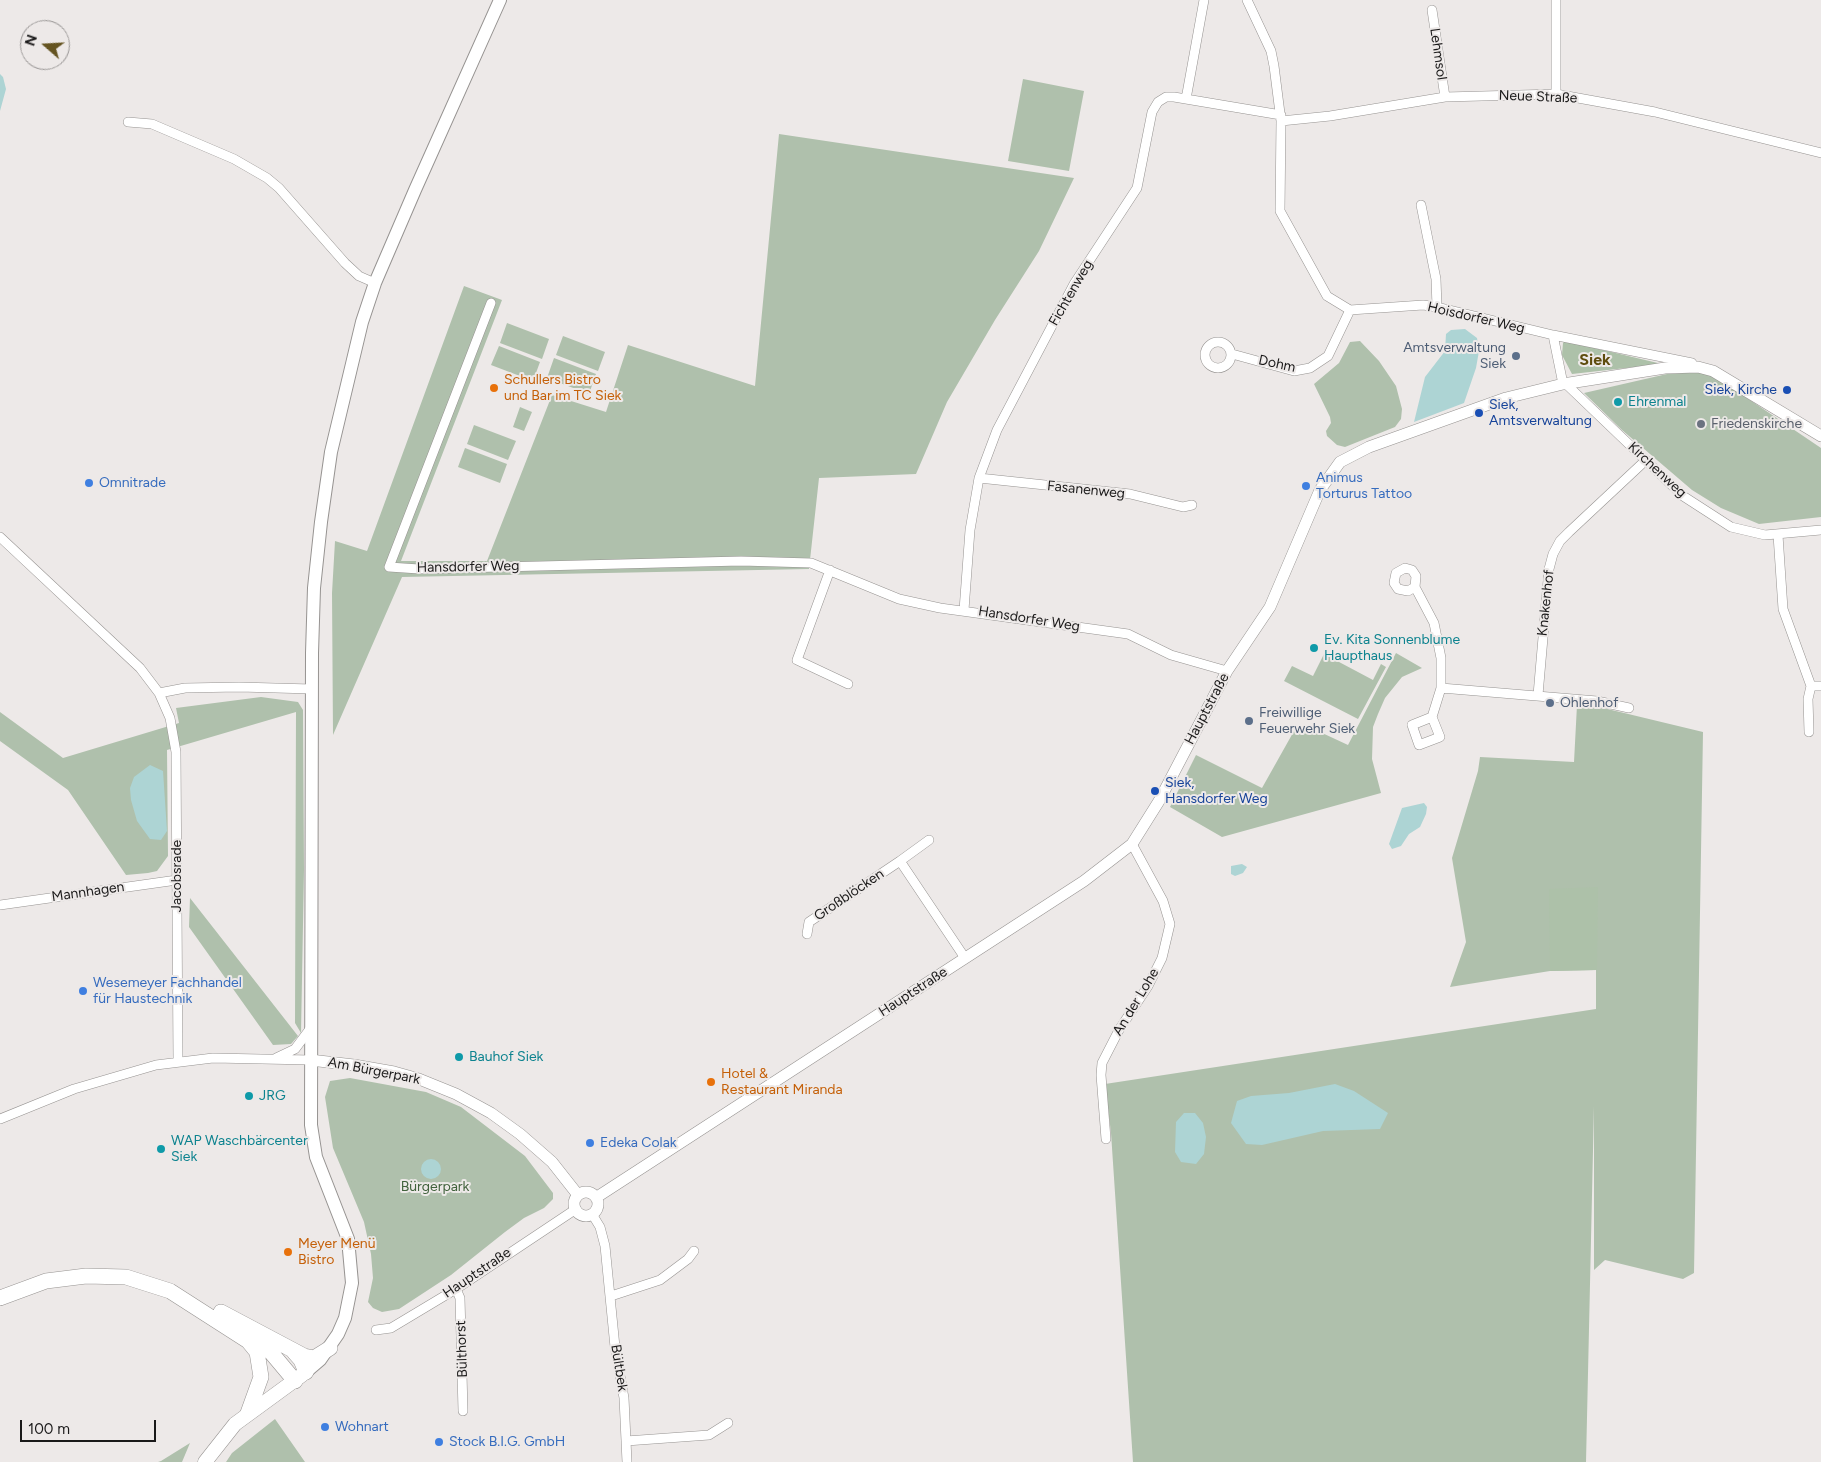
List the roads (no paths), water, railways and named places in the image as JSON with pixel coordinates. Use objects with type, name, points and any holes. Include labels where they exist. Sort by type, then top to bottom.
[{"type":"highway","points":[[0,1298],[46,1281],[93,1276],[139,1280],[183,1297],[202,1302],[294,1352],[314,1358],[330,1348]]},
{"type":"highway","points":[[183,1297],[248,1341],[257,1352],[261,1377],[248,1413]]},
{"type":"highway","points":[[203,1311],[253,1336],[300,1377]]},
{"type":"highway","points":[[294,1352],[301,1360],[300,1377]]},
{"type":"main road","points":[[205,1462],[223,1437],[248,1413],[300,1377],[330,1348],[345,1318],[351,1293],[352,1267],[345,1229],[314,1147],[310,1101],[314,588],[331,452],[362,322],[375,283],[500,0]]},
{"type":"street","points":[[1186,99],[1204,0]]},
{"type":"street","points":[[1247,0],[1271,51],[1281,118],[1280,211],[1327,296],[1350,310]]},
{"type":"street","points":[[1556,0],[1556,94]]},
{"type":"street","name":"Lehmsol","points":[[1432,10],[1445,97]]},
{"type":"street","name":"Neue Straße","points":[[1281,118],[1330,116],[1445,97],[1556,94],[1655,112],[1821,153]]},
{"type":"street","name":"Fichtenweg","points":[[964,610],[970,530],[978,478],[997,430],[1074,284],[1137,188],[1152,112],[1158,102],[1166,97],[1186,99],[1281,118]]},
{"type":"street","points":[[128,122],[152,124],[234,158],[261,174],[279,188],[352,270],[359,276],[375,283]]},
{"type":"street","points":[[1420,205],[1436,279],[1437,307]]},
{"type":"street","name":"Hansdorfer Weg","points":[[491,303],[388,567],[741,561],[811,563],[879,593],[899,599],[940,608],[1128,634],[1171,655],[1227,671]]},
{"type":"street","name":"Hoisdorfer Weg","points":[[1350,310],[1359,311],[1423,305],[1437,307],[1553,335],[1692,363]]},
{"type":"street","name":"Dohm","points":[[1232,354],[1294,370],[1310,368],[1328,356],[1350,310]]},
{"type":"street","points":[[1553,335],[1564,384]]},
{"type":"street","name":"Hauptstraße","points":[[597,1197],[1104,867],[1132,844],[1160,801],[1227,671],[1270,607],[1320,490],[1340,462],[1369,447],[1506,398],[1564,384],[1665,368],[1698,367],[1713,371],[1821,436]]},
{"type":"street","name":"Kirchenweg","points":[[1564,384],[1683,496],[1731,526],[1766,535],[1821,530]]},
{"type":"street","name":"Knakenhof","points":[[1538,695],[1548,569],[1553,554],[1560,541],[1646,460]]},
{"type":"street","name":"Fasanenweg","points":[[978,478],[1128,494],[1183,507],[1192,505]]},
{"type":"street","points":[[1778,535],[1783,609],[1811,686],[1808,699],[1809,732]]},
{"type":"street","name":"Jacobsrade","points":[[0,537],[135,663],[159,693],[170,718],[176,744],[178,1061]]},
{"type":"street","points":[[830,570],[797,660],[848,684]]},
{"type":"street","points":[[1415,587],[1424,601],[1439,641],[1441,688],[1432,717]]},
{"type":"street","points":[[1811,686],[1821,686]]},
{"type":"street","points":[[159,693],[185,688],[312,689]]},
{"type":"street","points":[[1441,688],[1597,701],[1629,708]]},
{"type":"street","name":"Großblöcken","points":[[807,934],[809,922],[929,840]]},
{"type":"street","name":"An der Lohe","points":[[1106,1138],[1101,1075],[1102,1063],[1119,1030],[1148,986],[1162,958],[1170,924],[1163,901],[1132,844]]},
{"type":"street","points":[[900,861],[965,958]]},
{"type":"street","name":"Mannhagen","points":[[0,905],[177,880]]},
{"type":"street","points":[[274,1059],[295,1049],[310,1029]]},
{"type":"street","points":[[0,1120],[100,1080],[138,1068],[178,1061],[213,1058],[310,1060]]},
{"type":"street","name":"Am Bürgerpark","points":[[310,1060],[354,1065],[401,1074],[461,1096],[491,1113],[520,1134],[552,1162],[578,1195]]},
{"type":"street","points":[[589,1192],[597,1197],[598,1206],[592,1214],[585,1215],[576,1209],[575,1202],[578,1195],[589,1192]]},
{"type":"street","name":"Hauptstraße","points":[[376,1330],[391,1328],[456,1289],[576,1209]]},
{"type":"street","name":"Bültbek","points":[[592,1214],[600,1227],[606,1246],[615,1347],[624,1398],[628,1462]]},
{"type":"street","points":[[611,1296],[660,1280],[688,1259],[694,1250]]},
{"type":"street","name":"Bülthorst","points":[[456,1289],[460,1298],[463,1410]]},
{"type":"street","points":[[626,1441],[709,1435],[728,1423]]},
{"type":"water","points":[[0,74],[3,77],[6,89],[0,111]]},
{"type":"water","points":[[1465,329],[1477,338],[1479,351],[1476,368],[1464,403],[1414,422],[1425,377],[1445,351],[1446,334],[1451,330]]},
{"type":"water","points":[[150,765],[163,771],[167,831],[161,840],[150,839],[137,821],[131,800],[130,788],[134,777]]},
{"type":"water","points":[[1424,803],[1427,807],[1426,814],[1420,827],[1409,834],[1401,846],[1392,849],[1389,844],[1402,808]]},
{"type":"water","points":[[1242,864],[1247,867],[1243,873],[1235,876],[1231,874],[1231,866]]},
{"type":"water","points":[[1335,1084],[1354,1091],[1388,1113],[1380,1129],[1323,1131],[1262,1145],[1246,1144],[1231,1123],[1237,1101],[1251,1096],[1289,1093]]},
{"type":"water","points":[[1184,1113],[1195,1113],[1203,1123],[1206,1137],[1204,1154],[1196,1164],[1181,1162],[1175,1152],[1176,1122]]},
{"type":"water","points":[[431,1159],[438,1162],[441,1169],[438,1176],[431,1179],[424,1176],[421,1169],[424,1162]]},
{"type":"place","name":"Amtsverwaltung Siek","points":[[1516,356]]},
{"type":"place","name":"Schullers Bistro und Bar im TC Siek","points":[[494,388]]},
{"type":"place","name":"Siek, Kirche","points":[[1787,390]]},
{"type":"place","name":"Ehrenmal","points":[[1618,402]]},
{"type":"place","name":"Siek, Amtsverwaltung","points":[[1479,413]]},
{"type":"place","name":"Friedenskirche","points":[[1701,424]]},
{"type":"place","name":"Omnitrade","points":[[89,483]]},
{"type":"place","name":"Animus Torturus Tattoo","points":[[1306,486]]},
{"type":"place","name":"Ev. Kita Sonnenblume Haupthaus","points":[[1314,648]]},
{"type":"place","name":"Ohlenhof","points":[[1550,703]]},
{"type":"place","name":"Freiwillige Feuerwehr Siek","points":[[1249,721]]},
{"type":"place","name":"Siek, Hansdorfer Weg","points":[[1155,791]]},
{"type":"place","name":"Wesemeyer Fachhandel für Haustechnik","points":[[83,991]]},
{"type":"place","name":"Bauhof Siek","points":[[459,1057]]},
{"type":"place","name":"Hotel & Restaurant Miranda","points":[[711,1082]]},
{"type":"place","name":"JRG","points":[[249,1096]]},
{"type":"place","name":"Edeka Colak","points":[[590,1143]]},
{"type":"place","name":"WAP Waschbärcenter Siek","points":[[161,1149]]},
{"type":"place","name":"Meyer Menü Bistro","points":[[288,1252]]},
{"type":"place","name":"Wohnart","points":[[325,1427]]},
{"type":"place","name":"Stock B.I.G. GmbH","points":[[439,1442]]},
{"type":"district","name":"Siek","points":[[1595,360]]},
{"type":"park label","name":"Bürgerpark","points":[[435,1187]]}]
